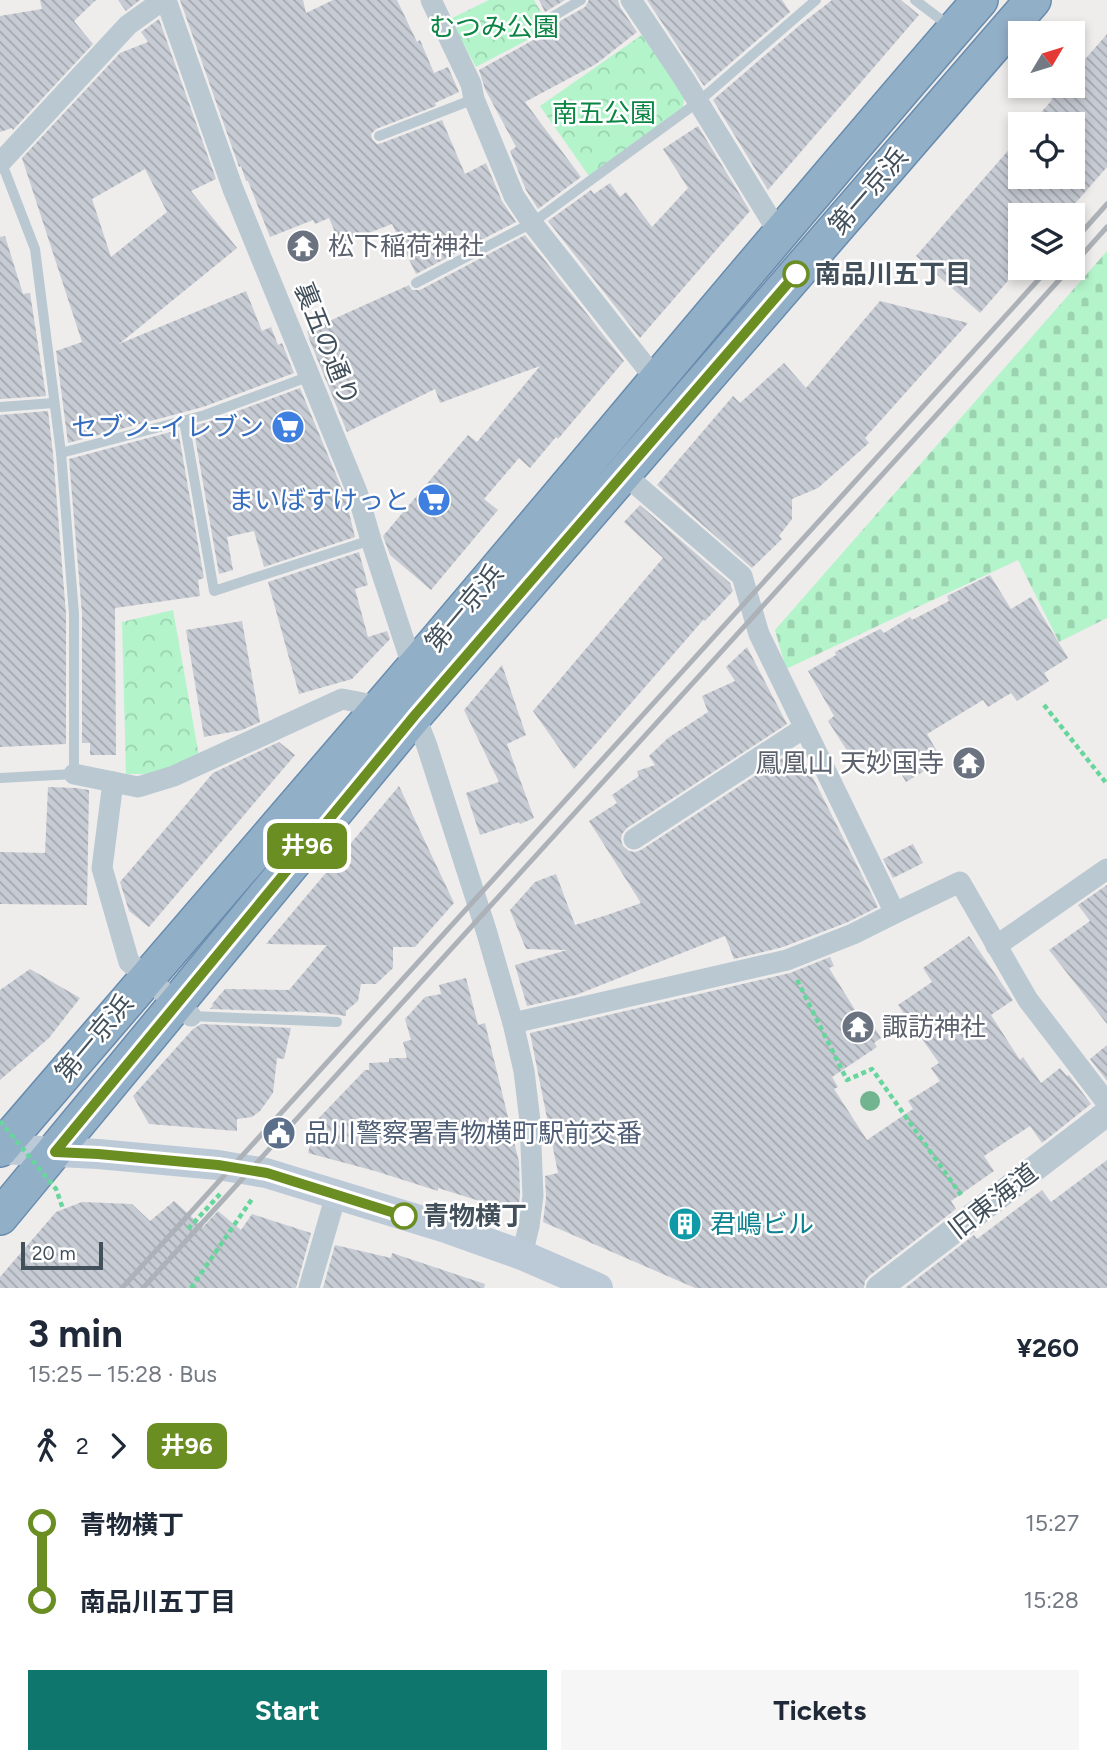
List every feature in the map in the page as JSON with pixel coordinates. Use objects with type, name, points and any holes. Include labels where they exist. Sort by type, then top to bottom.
[{"type":"highway","name":"第一京浜","points":[[0,1149],[980,0]]},
{"type":"highway","name":"第一京浜","points":[[0,1217],[184,1010],[415,715],[1032,0]]},
{"type":"main road","points":[[0,1149],[98,1154],[218,1165],[267,1173],[449,1229],[522,1255],[598,1288]]},
{"type":"street","points":[[0,162],[128,25],[165,0]]},
{"type":"street","name":"裏五の通り","points":[[165,0],[233,189],[358,492],[413,668],[415,715],[486,930],[524,1070],[530,1121],[533,1196],[522,1255]]},
{"type":"street","points":[[431,0],[471,84],[474,99],[514,197],[531,223],[657,381]]},
{"type":"street","points":[[631,0],[779,233]]},
{"type":"street","points":[[624,474],[742,576],[759,634],[895,913]]},
{"type":"street","points":[[74,774],[138,787],[174,776],[342,698],[415,715]]},
{"type":"street","points":[[634,839],[804,728]]},
{"type":"street","points":[[113,782],[102,868],[129,962],[184,1010]]},
{"type":"street","points":[[996,946],[1107,869]]},
{"type":"street","points":[[513,1023],[787,960],[853,934],[960,882],[1028,1000],[1107,1103]]},
{"type":"street","name":"旧東海道","points":[[879,1288],[1107,1113]]},
{"type":"street","points":[[309,1288],[336,1195]]},
{"type":"lane","points":[[545,21],[581,0]]},
{"type":"lane","points":[[416,283],[531,223],[698,102],[816,0]]},
{"type":"lane","points":[[915,0],[954,30]]},
{"type":"lane","points":[[379,136],[474,99]]},
{"type":"lane","points":[[0,162],[35,249],[61,453],[74,614],[74,774],[0,778]]},
{"type":"lane","points":[[61,453],[205,415],[310,376]]},
{"type":"lane","points":[[0,407],[54,402]]},
{"type":"lane","points":[[184,421],[214,591],[371,540]]},
{"type":"lane","points":[[184,1010],[337,1022]]},
{"type":"path","points":[[1044,705],[1107,784]]},
{"type":"path","points":[[787,960],[847,1080],[872,1069],[976,1215]]},
{"type":"path","points":[[0,1121],[56,1189],[63,1209]]},
{"type":"path","points":[[188,1229],[220,1194]]},
{"type":"path","points":[[191,1288],[254,1197]]},
{"type":"green space","name":"むつみ公園","points":[[489,0],[534,0],[550,28],[476,67],[450,19]]},
{"type":"green space","name":"南五公園","points":[[646,32],[685,92],[683,107],[589,176],[540,106]]},
{"type":"green space","points":[[1107,251],[1107,618],[1059,642],[1018,560],[786,669],[775,630],[1082,280],[1085,280],[1085,276]]},
{"type":"green space","points":[[173,610],[199,756],[155,774],[126,774],[122,622]]},
{"type":"building","points":[[40,0],[96,0],[74,21],[93,44],[13,130],[12,128],[0,132],[0,16],[42,9]]},
{"type":"building","points":[[118,0],[140,0],[126,11]]},
{"type":"building","points":[[180,0],[303,0],[306,13],[333,0],[397,0],[417,42],[420,40],[434,73],[448,67],[459,92],[435,103],[436,106],[376,129],[371,134],[372,139],[377,144],[382,143],[442,120],[465,174],[486,163],[502,201],[516,222],[416,274],[392,224],[340,244],[329,218],[315,224],[313,220],[270,237],[248,181],[241,166],[239,167]]},
{"type":"building","points":[[539,0],[565,0],[545,12]]},
{"type":"building","points":[[589,0],[618,0],[637,32],[596,64],[525,102],[581,177],[538,209],[526,190],[510,151],[516,147],[485,89],[479,70],[555,28],[553,25],[585,7]]},
{"type":"building","points":[[647,0],[782,0],[790,12],[704,86]]},
{"type":"building","points":[[832,0],[901,0],[919,15],[768,190],[713,100]]},
{"type":"building","points":[[159,19],[216,179],[191,191],[237,248],[119,344],[246,291],[262,331],[271,327],[278,345],[282,343],[294,373],[203,407],[68,443],[56,351],[82,342],[22,158],[120,53],[148,42],[141,32]],"holes":[[[145,169],[167,212],[111,257],[92,199]]]},
{"type":"building","points":[[1107,34],[1107,167],[1076,203],[1008,203],[1009,280],[980,313],[916,256],[1008,151],[1008,189],[1085,189],[1085,112],[1042,112],[1052,98],[1085,98],[1085,59]]},
{"type":"building","points":[[698,126],[750,211],[640,338],[548,221],[591,190],[594,194],[610,183],[620,197],[626,192],[652,227],[688,188],[663,149]]},
{"type":"building","points":[[525,235],[624,361],[530,468],[519,458],[484,499],[498,510],[431,590],[390,555],[383,536],[468,435],[477,442],[540,366],[440,403],[435,389],[347,432],[307,331],[409,285],[412,290],[420,290]]},
{"type":"building","points":[[5,236],[23,294],[30,293],[46,396],[0,399],[0,237]]},
{"type":"building","points":[[880,301],[968,323],[865,438],[869,443],[818,488],[792,499],[792,519],[779,536],[782,539],[752,568],[657,485],[733,396],[740,403],[784,363],[806,388]]},
{"type":"building","points":[[300,388],[345,496],[355,537],[264,567],[254,531],[227,537],[233,570],[219,574],[193,426]]},
{"type":"building","points":[[48,411],[66,614],[66,744],[0,747],[0,415]]},
{"type":"building","points":[[178,430],[204,578],[198,580],[200,596],[115,608],[116,755],[90,755],[90,743],[82,743],[82,614],[69,459]]},
{"type":"building","points":[[640,505],[730,583],[733,591],[705,621],[704,619],[574,769],[533,711],[663,558],[624,522]]},
{"type":"building","points":[[359,552],[368,585],[355,589],[368,637],[387,631],[390,639],[352,679],[299,694],[268,582]]},
{"type":"building","points":[[990,575],[1011,609],[1031,597],[1068,658],[1044,673],[1049,681],[1017,701],[1011,693],[988,707],[983,700],[927,734],[942,760],[906,782],[886,748],[855,763],[828,721],[834,716],[808,671],[836,655],[835,652],[880,629],[884,633],[910,617],[912,620],[949,601],[947,596]]},
{"type":"building","points":[[242,621],[260,722],[242,730],[204,737],[186,630]]},
{"type":"building","points":[[747,647],[787,724],[627,828],[622,834],[623,846],[629,851],[641,850],[798,748],[878,907],[848,922],[783,947],[734,959],[725,936],[576,995],[527,1006],[515,965],[567,950],[526,949],[510,910],[535,882],[556,874],[575,925],[641,903],[589,821],[617,803],[612,795],[639,776],[637,771],[655,765],[649,756],[668,738],[708,712],[702,696],[735,681],[726,667]]},
{"type":"building","points":[[502,665],[526,735],[507,744],[534,818],[480,835],[466,793],[499,782],[464,710]]},
{"type":"building","points":[[279,742],[295,755],[149,927],[129,911],[120,882],[213,773]]},
{"type":"building","points":[[399,786],[454,903],[415,947],[393,947],[393,968],[376,984],[361,984],[358,1001],[346,1011],[346,1016],[317,1012],[210,1009],[225,989],[289,990],[327,945],[266,944]]},
{"type":"building","points":[[48,787],[89,790],[87,905],[0,904],[0,852],[45,853]]},
{"type":"building","points":[[913,844],[923,863],[893,878],[883,859]]},
{"type":"building","points":[[1107,885],[1107,1024],[1049,950],[1090,921],[1078,905]]},
{"type":"building","points":[[969,936],[1013,1000],[991,1015],[1020,1060],[1023,1057],[1041,1083],[1060,1068],[1069,1075],[1091,1104],[1042,1143],[1030,1126],[984,1156],[994,1171],[951,1201],[956,1209],[869,1276],[864,1288],[695,1288],[543,1222],[545,1176],[558,1173],[530,1033],[790,973],[830,957],[834,966],[829,968],[857,1013],[863,1010],[881,1038],[874,1043],[877,1047],[832,1077],[838,1087],[834,1089],[867,1140],[913,1109],[908,1101],[940,1081],[931,1068],[939,1063],[898,1005],[932,982],[923,968]]},
{"type":"building","points":[[30,969],[80,998],[49,1038],[0,1080],[0,990]]},
{"type":"building","points":[[466,978],[478,1025],[485,1023],[519,1162],[518,1211],[502,1204],[502,1208],[308,1153],[316,1121],[365,1070],[369,1070],[369,1063],[389,1062],[389,1058],[407,1058],[403,1042],[411,1040],[405,1019],[425,997],[441,994],[439,985]]},
{"type":"building","points":[[201,1024],[291,1028],[284,1059],[277,1058],[273,1093],[252,1117],[237,1119],[237,1131],[149,1124],[133,1096],[193,1029]]},
{"type":"building","points":[[1107,1045],[1107,1081],[1090,1059]]},
{"type":"building","points":[[1107,1160],[1107,1288],[905,1288],[974,1235],[977,1239],[1042,1190],[1051,1202]]},
{"type":"building","points":[[174,1201],[203,1227],[218,1211],[241,1230],[252,1214],[311,1233],[296,1288],[0,1288],[0,1277],[56,1212],[82,1202],[132,1204],[150,1221]]},
{"type":"building","points":[[335,1245],[391,1258],[392,1253],[485,1284],[484,1288],[323,1288]]},
{"type":"railway","points":[[1085,229],[1107,204]]},
{"type":"railway","points":[[1085,252],[1107,227]]},
{"type":"railway","points":[[122,1288],[1038,280]]},
{"type":"railway","points":[[143,1288],[1059,280]]},
{"type":"bus line","name":"井96","points":[[404,1216],[267,1173],[218,1165],[55,1152],[415,715],[796,274]]},
{"type":"place","name":"松下稲荷神社","points":[[303,246]]},
{"type":"place","name":"南品川五丁目","points":[[796,274]]},
{"type":"place","name":"セブン-イレブン","points":[[288,427]]},
{"type":"place","name":"まいばすけっと","points":[[434,500]]},
{"type":"place","name":"鳳凰山 天妙国寺","points":[[969,763]]},
{"type":"place","name":"諏訪神社","points":[[858,1027]]},
{"type":"place","name":"品川警察署青物横町駅前交番","points":[[279,1133]]},
{"type":"place","name":"青物横丁","points":[[404,1216]]},
{"type":"place","name":"君嶋ビル","points":[[685,1224]]}]
